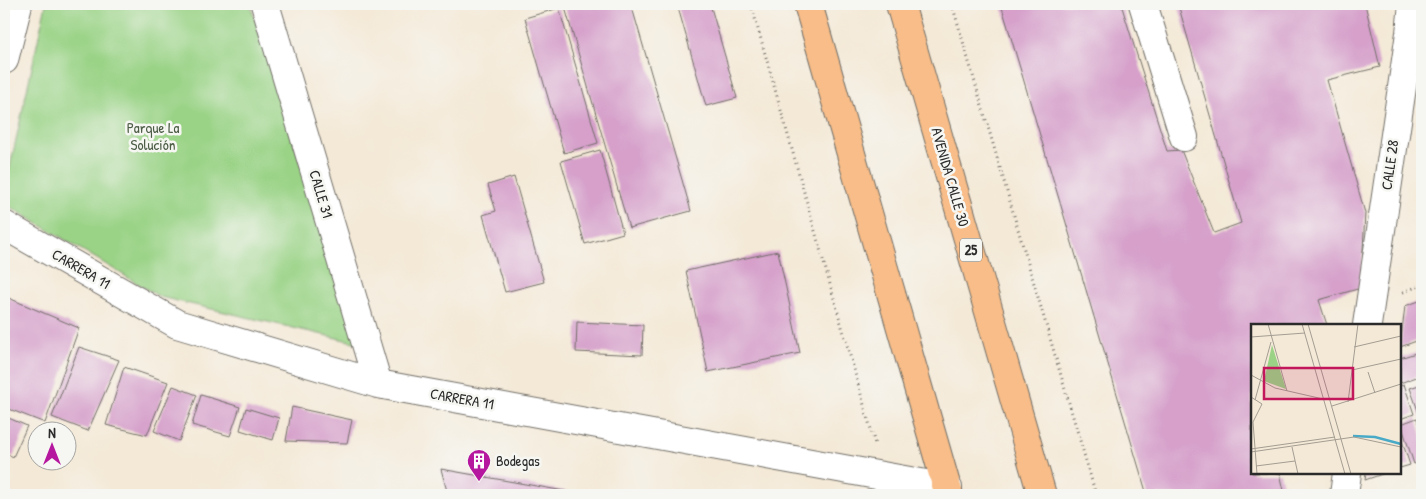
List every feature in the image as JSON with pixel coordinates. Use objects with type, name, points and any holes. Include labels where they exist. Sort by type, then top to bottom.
[{"type":"highway","points":[[808,4],[949,492]]},
{"type":"highway","name":"AVENIDA CALLE 30","points":[[900,4],[1042,495]]},
{"type":"street","points":[[4,60],[18,4]]},
{"type":"street","name":"CALLE 31","points":[[265,4],[378,384]]},
{"type":"street","points":[[1143,4],[1184,137]]},
{"type":"street","name":"CALLE 28","points":[[1367,324],[1416,32],[1413,4]]},
{"type":"street","name":"CARRERA 11","points":[[4,225],[177,324],[378,384],[949,492]]},
{"type":"street","points":[[1344,495],[1347,474]]},
{"type":"path","points":[[751,4],[877,451]]},
{"type":"path","points":[[952,4],[1096,495]]},
{"type":"green space","name":"Parque La Solución","points":[[46,4],[250,4],[358,343],[160,297],[4,203],[4,194]]},
{"type":"building","points":[[564,4],[631,4],[691,211],[629,228]]},
{"type":"building","points":[[677,4],[710,4],[737,98],[706,106]]},
{"type":"building","points":[[1001,4],[1121,4],[1167,151],[1181,150],[1214,233],[1241,223],[1178,4],[1365,4],[1380,67],[1327,80],[1365,213],[1361,288],[1319,300],[1327,324],[1251,324],[1251,474],[1280,474],[1285,495],[1147,495]]},
{"type":"building","points":[[559,8],[598,143],[564,153],[525,18]]},
{"type":"building","points":[[600,150],[623,233],[585,244],[561,161]]},
{"type":"building","points":[[514,177],[544,282],[505,292],[483,215],[496,211],[488,185]]},
{"type":"building","points":[[778,251],[800,353],[708,372],[686,271]]},
{"type":"building","points":[[4,296],[79,328],[45,422],[4,407]]},
{"type":"building","points":[[1422,300],[1422,339],[1401,347],[1401,339],[1405,306]]},
{"type":"building","points":[[577,322],[643,325],[642,355],[576,352]]},
{"type":"building","points":[[79,347],[119,360],[88,431],[78,427],[78,422],[65,422],[52,417]]},
{"type":"building","points":[[1422,351],[1422,375],[1401,383],[1401,358]]},
{"type":"building","points":[[124,367],[168,382],[147,435],[106,425]]},
{"type":"building","points":[[1404,384],[1414,414],[1401,419],[1401,386]]},
{"type":"building","points":[[1422,384],[1422,422],[1410,388]]},
{"type":"building","points":[[173,386],[197,395],[179,441],[154,431]]},
{"type":"building","points":[[201,395],[240,407],[230,436],[192,425]]},
{"type":"building","points":[[292,407],[352,420],[347,443],[286,441]]},
{"type":"building","points":[[246,408],[279,418],[273,440],[240,430]]},
{"type":"building","points":[[4,416],[27,426],[13,457],[4,452]]},
{"type":"building","points":[[1417,418],[1422,435],[1422,461],[1414,464],[1401,424]]},
{"type":"building","points":[[1401,438],[1410,465],[1401,468]]},
{"type":"building","name":"Bodegas","points":[[441,469],[581,494],[581,495],[448,495]]},
{"type":"building","points":[[1366,474],[1382,474],[1365,480]]},
{"type":"place","name":"Bodegas","points":[[479,482]]}]
